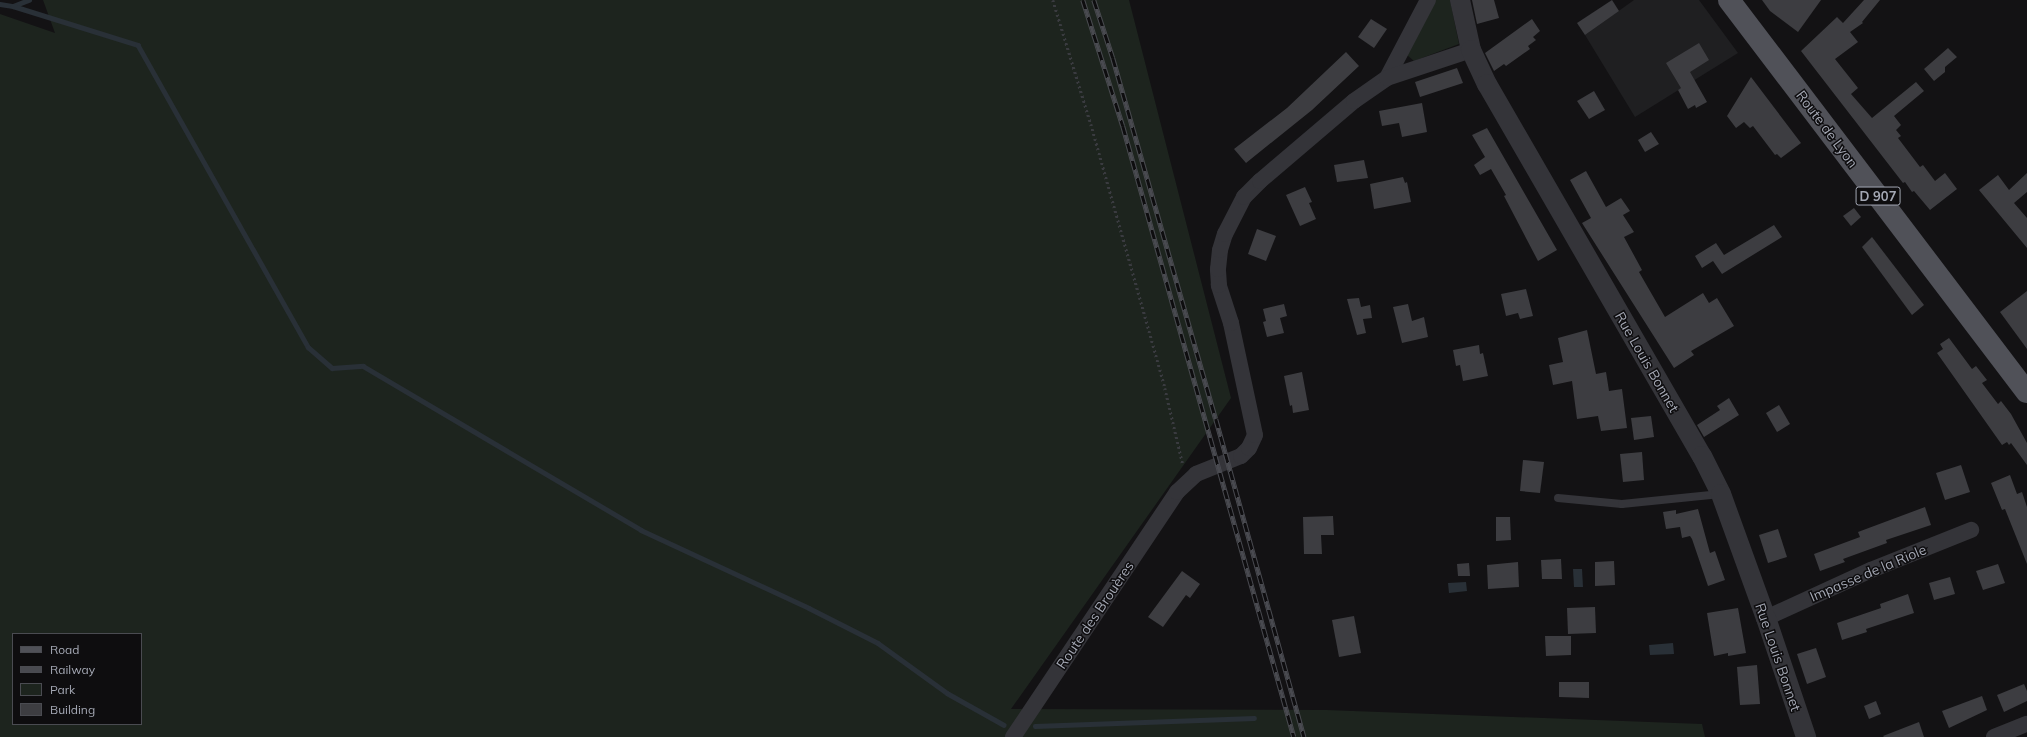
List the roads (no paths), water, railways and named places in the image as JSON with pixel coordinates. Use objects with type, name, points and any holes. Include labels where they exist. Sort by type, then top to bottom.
[{"type":"main road","name":"Route de Lyon","points":[[1729,0],[2027,392]]},
{"type":"street","points":[[1387,78],[1428,0]]},
{"type":"street","name":"Rue Louis Bonnet","points":[[1460,0],[1471,50],[1487,84],[1702,456],[1721,494],[1766,618],[1806,737]]},
{"type":"street","points":[[1387,78],[1471,50]]},
{"type":"street","name":"Route des Brouères","points":[[1013,737],[1182,487],[1196,474],[1241,456],[1249,448],[1255,435],[1231,323],[1219,285],[1220,250],[1228,227],[1244,197],[1260,181],[1354,101],[1387,78]]},
{"type":"street","name":"Impasse de la Riole","points":[[1766,618],[1871,570],[1971,530]]},
{"type":"street","points":[[1994,737],[2027,724]]},
{"type":"lane","points":[[1558,498],[1622,504],[1721,494]]},
{"type":"waterway","points":[[0,4],[13,6],[29,0]]},
{"type":"waterway","points":[[13,6],[138,45],[308,347],[332,368],[363,366],[641,530],[809,608],[878,643],[947,693],[1004,725]]},
{"type":"waterway","points":[[1035,726],[1254,718]]},
{"type":"railway","points":[[1083,0],[1123,126],[1294,737]]},
{"type":"railway","points":[[1094,0],[1113,58],[1216,419],[1304,737]]}]
